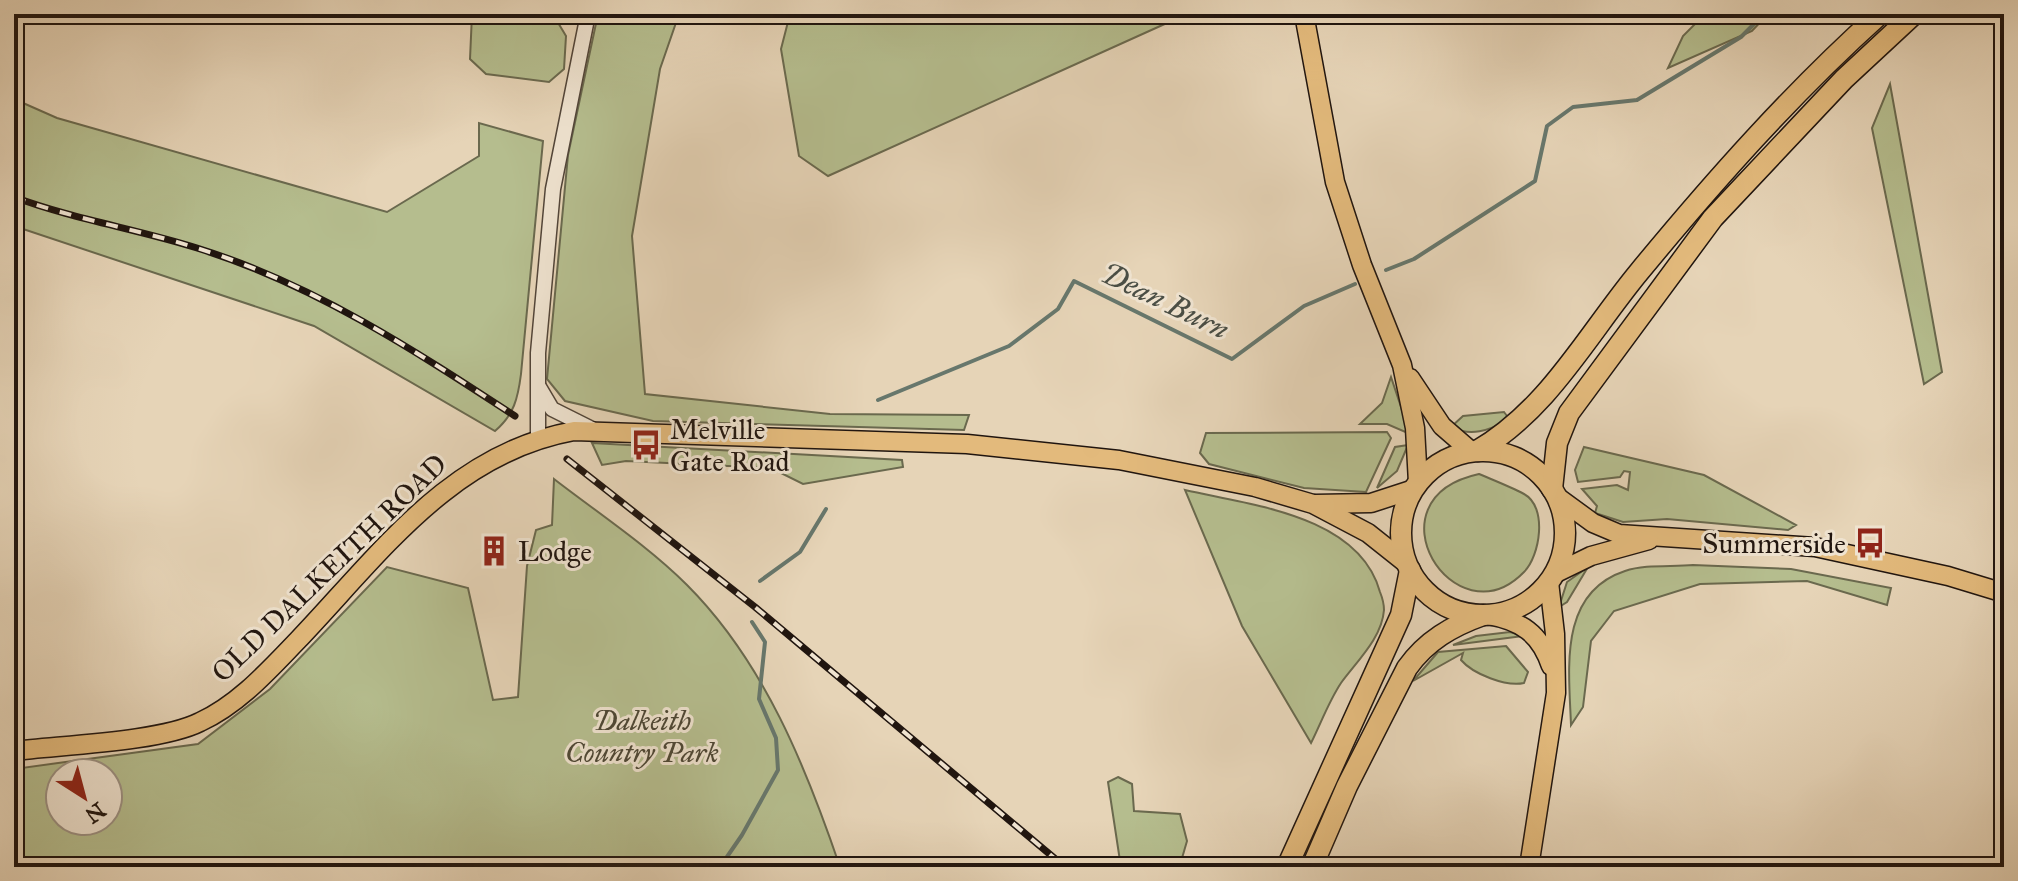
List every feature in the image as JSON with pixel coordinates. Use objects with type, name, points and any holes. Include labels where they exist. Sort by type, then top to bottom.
[{"type":"highway","points":[[1287,867],[1401,615],[1408,567],[1401,522],[1416,486],[1438,464],[1474,451],[1537,406],[1635,275],[1718,179],[1880,14]]},
{"type":"highway","points":[[1312,867],[1347,786],[1407,668],[1436,638],[1485,615],[1524,603],[1551,578],[1563,546],[1564,529],[1554,493],[1557,443],[1569,413],[1687,250],[1785,139],[1914,14]]},
{"type":"highway","points":[[1474,451],[1519,460],[1554,493]]},
{"type":"highway","points":[[1408,567],[1420,586],[1448,607],[1485,615]]},
{"type":"main road","points":[[1304,14],[1335,182],[1362,265],[1402,365],[1415,428],[1416,486],[1371,503],[1313,504]]},
{"type":"main road","points":[[1402,365],[1442,426],[1474,451]]},
{"type":"main road","name":"OLD DALKEITH ROAD","points":[[14,751],[171,732],[207,719],[261,678],[447,489],[482,463],[538,437],[593,429],[1000,447],[1183,471],[1313,504]]},
{"type":"main road","points":[[1554,493],[1593,523],[1619,534],[1815,547],[1948,576],[2004,593]]},
{"type":"main road","points":[[1313,504],[1368,533],[1408,567]]},
{"type":"main road","points":[[1529,867],[1552,727],[1555,634],[1551,578],[1591,556],[1659,537]]},
{"type":"main road","points":[[1485,615],[1508,618],[1535,634],[1555,680]]},
{"type":"street","points":[[538,437],[537,375],[553,189],[588,14]]},
{"type":"street","points":[[537,375],[540,391],[552,409],[593,429]]},
{"type":"green space","points":[[472,14],[554,16],[566,36],[564,69],[549,82],[486,74],[470,59]]},
{"type":"green space","points":[[598,14],[679,14],[660,69],[632,236],[645,394],[830,414],[969,415],[964,430],[653,421],[565,401],[547,379],[568,155]]},
{"type":"green space","points":[[790,14],[1175,14],[1178,18],[828,176],[799,156],[781,49]]},
{"type":"green space","points":[[1705,14],[1768,14],[1752,31],[1668,68],[1683,36]]},
{"type":"green space","points":[[1890,84],[1942,372],[1924,384],[1872,128]]},
{"type":"green space","points":[[14,99],[57,118],[387,212],[479,156],[479,123],[543,141],[521,374],[507,419],[495,431],[314,326],[14,226]]},
{"type":"green space","points":[[1391,377],[1410,434],[1387,424],[1360,424],[1382,403]]},
{"type":"green space","points":[[1504,412],[1510,420],[1488,429],[1467,432],[1451,427],[1463,416]]},
{"type":"green space","points":[[1387,432],[1391,438],[1366,492],[1304,488],[1209,464],[1200,453],[1206,433]]},
{"type":"green space","points":[[592,443],[902,460],[903,467],[803,484],[771,468],[626,461],[602,465]]},
{"type":"green space","points":[[1408,445],[1397,471],[1377,488],[1395,447]]},
{"type":"green space","points":[[1584,447],[1704,475],[1796,525],[1788,530],[1667,519],[1623,522],[1595,513],[1597,506],[1582,489],[1617,485],[1628,490],[1630,472],[1624,471],[1620,477],[1578,482],[1575,470]]},
{"type":"green space","points":[[1479,474],[1532,500],[1539,520],[1537,544],[1530,565],[1498,589],[1472,590],[1449,579],[1432,559],[1425,535],[1428,510],[1445,488]]},
{"type":"green space","name":"Dalkeith Country Park","points":[[554,479],[656,557],[687,585],[739,647],[780,717],[813,792],[840,867],[14,867],[14,769],[44,765],[44,837],[124,837],[124,757],[102,757],[198,744],[270,689],[387,567],[468,588],[493,700],[518,697],[527,566],[536,530],[552,525]]},
{"type":"green space","points":[[1185,490],[1299,518],[1326,530],[1350,546],[1368,566],[1383,601],[1379,630],[1341,683],[1311,743],[1242,626]]},
{"type":"green space","points":[[1693,565],[1791,569],[1891,588],[1887,605],[1807,581],[1700,584],[1614,611],[1591,641],[1583,707],[1571,725],[1569,680],[1572,635],[1588,596],[1603,582],[1625,571]]},
{"type":"green space","points":[[1588,567],[1567,602],[1559,607],[1567,582]]},
{"type":"green space","points":[[1510,632],[1523,636],[1453,645],[1476,636]]},
{"type":"green space","points":[[1506,646],[1528,672],[1524,683],[1508,683],[1481,674],[1461,660],[1463,653],[1413,681],[1438,652]]},
{"type":"green space","points":[[1118,777],[1132,784],[1134,811],[1180,814],[1187,841],[1180,865],[1128,867],[1120,861],[1108,782]]},
{"type":"waterway","name":"Dean Burn","points":[[1386,270],[1414,259],[1535,181],[1547,126],[1573,107],[1637,100],[1741,37],[1764,14]]},
{"type":"waterway","name":"Dean Burn","points":[[878,400],[1009,346],[1058,309],[1074,281],[1232,359],[1304,306],[1355,284]]},
{"type":"waterway","name":"Dean Burn","points":[[760,581],[800,552],[826,509]]},
{"type":"waterway","name":"Dean Burn","points":[[720,867],[742,835],[778,770],[776,738],[759,699],[765,642],[752,622]]},
{"type":"railway","points":[[14,197],[197,248],[281,280],[401,343],[515,416]]},
{"type":"railway","points":[[567,459],[755,607],[1065,867]]},
{"type":"place","name":"Melville Gate Road","points":[[646,445]]},
{"type":"place","name":"Summerside","points":[[1870,543]]},
{"type":"place","name":"Lodge","points":[[494,551]]}]
